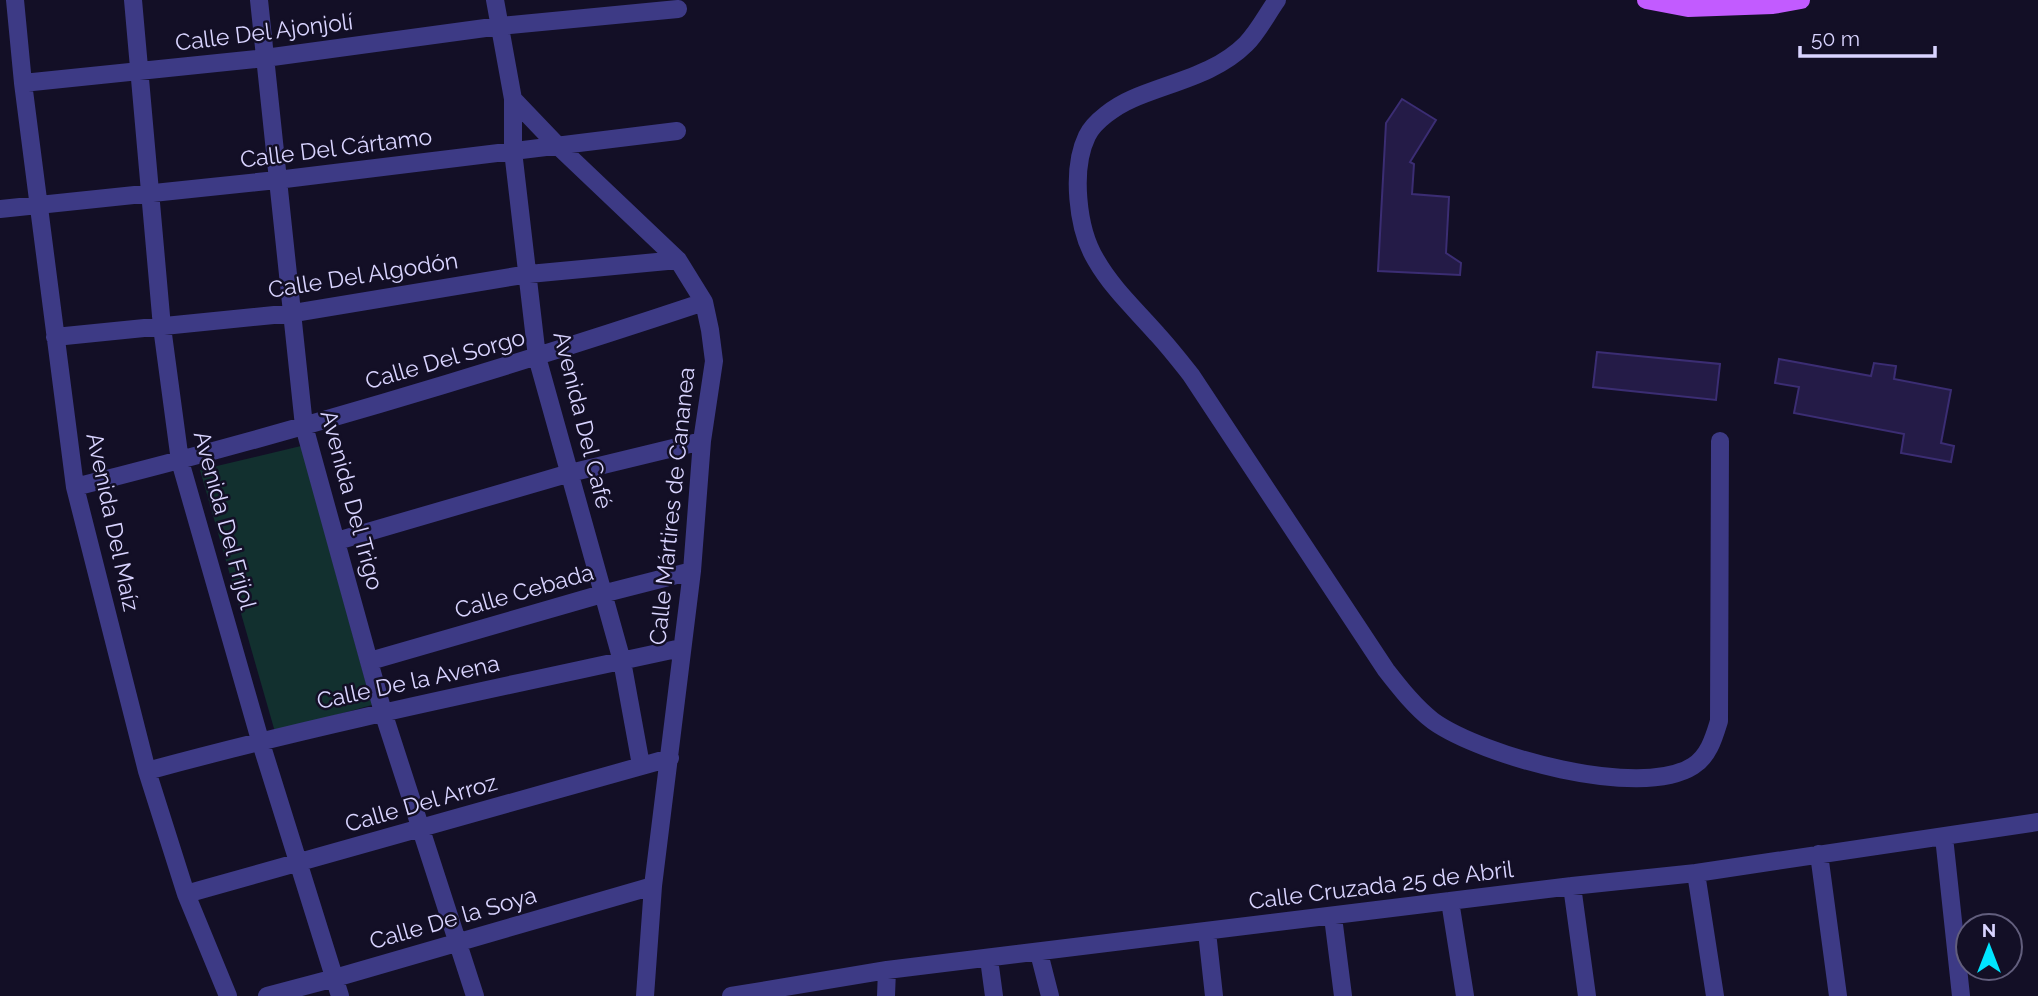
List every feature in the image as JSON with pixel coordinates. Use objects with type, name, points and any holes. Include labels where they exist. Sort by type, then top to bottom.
[{"type":"main road","points":[[1646,0],[1689,4],[1773,5],[1801,0]]},
{"type":"street","name":"Avenida Del Maíz","points":[[15,0],[23,83],[75,487],[146,771],[186,894],[228,996]]},
{"type":"street","name":"Avenida Del Frijol","points":[[133,0],[162,327],[180,461],[260,740],[338,987]]},
{"type":"street","name":"Avenida Del Trigo","points":[[259,0],[304,426],[383,712],[475,996]]},
{"type":"street","name":"Avenida Del Café","points":[[495,0],[513,99],[513,151],[537,357],[622,661],[641,765]]},
{"type":"street","points":[[1276,0],[1247,43],[1225,61],[1208,71],[1129,100],[1107,114],[1087,135],[1077,174],[1082,223],[1095,258],[1122,295],[1191,375],[1386,670],[1409,698],[1433,720],[1460,737],[1555,769],[1623,779],[1679,774],[1696,764],[1711,746],[1719,721],[1720,441]]},
{"type":"street","name":"Calle Del Ajonjolí","points":[[23,83],[265,58],[500,26],[678,9]]},
{"type":"street","name":"Calle Mártires de Cananea","points":[[513,99],[557,145],[678,260],[704,302],[710,330],[714,361],[702,441],[692,571],[653,886],[645,996]]},
{"type":"street","name":"Calle Del Cártamo","points":[[0,209],[278,180],[677,131]]},
{"type":"street","name":"Calle Del Algodón","points":[[55,337],[293,313],[529,274],[678,260]]},
{"type":"street","name":"Calle Del Sorgo","points":[[75,487],[304,426],[537,357],[704,302]]},
{"type":"street","points":[[337,541],[570,473],[702,441]]},
{"type":"street","name":"Calle Cebada","points":[[370,661],[692,571]]},
{"type":"street","name":"Calle De la Avena","points":[[146,771],[260,740],[681,648]]},
{"type":"street","name":"Calle Del Arroz","points":[[186,894],[670,758]]},
{"type":"street","name":"Calle Cruzada 25 de Abril","points":[[731,996],[887,970],[1696,873],[2038,822]]},
{"type":"street","points":[[1944,837],[1961,996]]},
{"type":"street","points":[[1819,854],[1838,996]]},
{"type":"street","points":[[1696,873],[1715,996]]},
{"type":"street","name":"Calle De la Soya","points":[[267,996],[338,987],[458,942],[653,886]]},
{"type":"street","points":[[1572,886],[1587,996]]},
{"type":"street","points":[[1450,901],[1465,996]]},
{"type":"street","points":[[1333,917],[1343,996]]},
{"type":"street","points":[[1207,932],[1214,996]]},
{"type":"street","points":[[1039,953],[1050,996]]},
{"type":"street","points":[[989,958],[994,996]]},
{"type":"street","points":[[886,996],[887,970]]},
{"type":"green space","points":[[301,446],[372,705],[275,732],[200,470]]},
{"type":"building","points":[[1402,99],[1436,120],[1410,162],[1414,164],[1412,194],[1449,197],[1446,253],[1461,263],[1460,275],[1378,271],[1386,123]]},
{"type":"building","points":[[1597,352],[1720,364],[1716,400],[1593,387]]},
{"type":"building","points":[[1779,359],[1871,376],[1874,363],[1896,366],[1894,379],[1951,390],[1941,443],[1954,446],[1951,462],[1901,453],[1904,434],[1794,413],[1799,387],[1775,383]]}]
